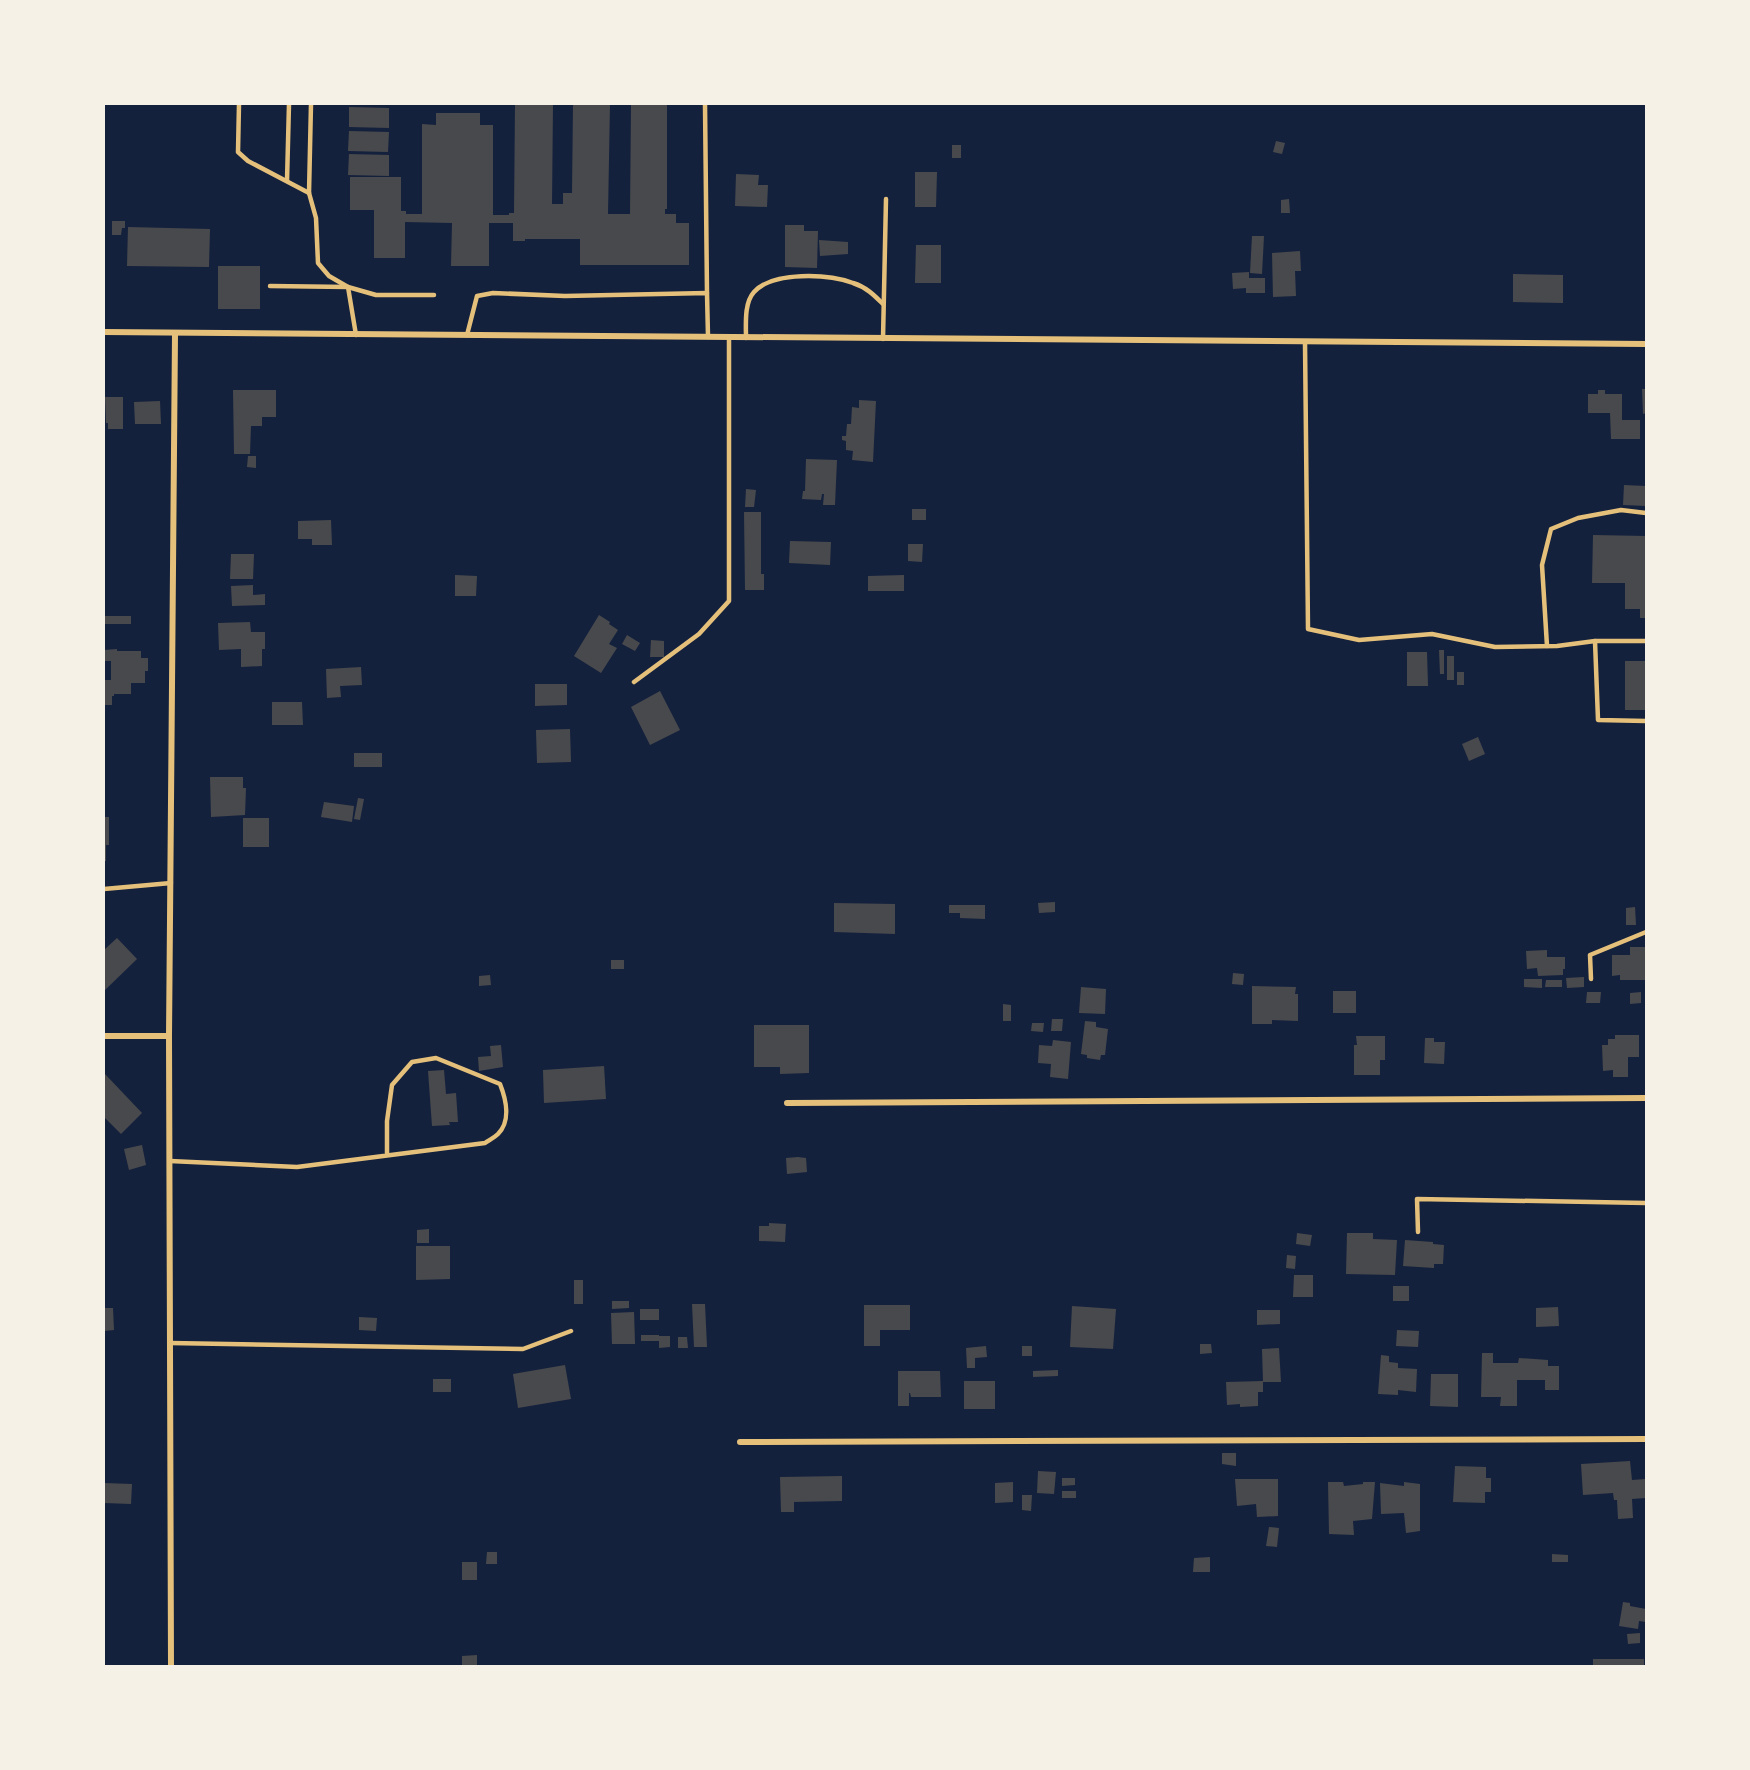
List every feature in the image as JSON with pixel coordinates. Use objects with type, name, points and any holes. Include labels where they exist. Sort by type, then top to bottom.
[{"type":"street","points":[[104,332],[1647,344]]},
{"type":"street","points":[[171,1666],[169,1036],[175,334]]},
{"type":"street","points":[[104,1036],[169,1036]]},
{"type":"street","points":[[787,1103],[1647,1098]]},
{"type":"street","points":[[740,1442],[1647,1439]]},
{"type":"lane","points":[[238,104],[238,152],[248,160],[309,193]]},
{"type":"lane","points":[[287,181],[289,104]]},
{"type":"lane","points":[[311,104],[309,193],[316,218],[318,262],[329,276],[348,286],[376,295],[434,295]]},
{"type":"lane","points":[[705,104],[708,338]]},
{"type":"lane","points":[[883,339],[886,199]]},
{"type":"lane","points":[[746,338],[746,314],[752,294],[764,283],[784,277],[823,277],[853,283],[870,291],[884,304]]},
{"type":"lane","points":[[270,286],[348,286]]},
{"type":"lane","points":[[348,286],[356,335]]},
{"type":"lane","points":[[467,336],[477,296],[493,293],[565,296],[707,293]]},
{"type":"lane","points":[[634,682],[699,634],[729,601],[729,338]]},
{"type":"lane","points":[[1305,342],[1308,629],[1359,640],[1432,634],[1495,647],[1547,646],[1595,641],[1647,641]]},
{"type":"lane","points":[[1547,646],[1542,565],[1551,529],[1578,518],[1622,510],[1647,513]]},
{"type":"lane","points":[[1595,641],[1598,720],[1647,721]]},
{"type":"lane","points":[[104,890],[171,883]]},
{"type":"lane","points":[[1591,979],[1590,955],[1647,932]]},
{"type":"lane","points":[[170,1161],[297,1167],[485,1143],[499,1134],[507,1116],[506,1098],[500,1084],[436,1058],[412,1062],[392,1085],[387,1121],[387,1155]]},
{"type":"lane","points":[[1418,1232],[1417,1199],[1647,1203]]},
{"type":"lane","points":[[170,1343],[523,1349],[571,1331]]},
{"type":"building","points":[[515,104],[553,104],[552,204],[563,204],[563,193],[572,193],[573,104],[610,104],[608,214],[630,214],[631,104],[667,104],[667,209],[665,209],[665,214],[676,214],[676,223],[689,223],[689,265],[580,265],[580,239],[513,241],[513,223],[489,223],[489,266],[451,266],[452,223],[405,222],[405,258],[374,258],[374,210],[350,210],[350,177],[401,177],[401,211],[406,211],[406,214],[422,214],[422,124],[436,125],[436,113],[480,113],[480,125],[493,125],[493,215],[514,213]]},
{"type":"building","points":[[349,107],[389,108],[389,128],[349,127]]},
{"type":"building","points":[[349,131],[389,132],[388,152],[348,151]]},
{"type":"building","points":[[1276,141],[1285,143],[1282,154],[1273,152]]},
{"type":"building","points":[[952,145],[961,145],[961,158],[952,158]]},
{"type":"building","points":[[349,154],[389,155],[389,176],[348,175]]},
{"type":"building","points":[[915,172],[937,172],[936,207],[915,207]]},
{"type":"building","points":[[736,174],[759,175],[758,185],[768,185],[767,207],[735,206]]},
{"type":"building","points":[[1289,199],[1290,213],[1281,213],[1281,200]]},
{"type":"building","points":[[112,221],[125,221],[125,228],[122,228],[121,235],[112,235]]},
{"type":"building","points":[[785,225],[804,225],[804,231],[818,231],[817,268],[785,267]]},
{"type":"building","points":[[128,227],[210,229],[209,267],[127,266]]},
{"type":"building","points":[[1252,236],[1264,236],[1262,274],[1250,273]]},
{"type":"building","points":[[819,240],[848,242],[848,254],[820,256]]},
{"type":"building","points":[[916,245],[941,245],[941,283],[915,283]]},
{"type":"building","points":[[1300,251],[1301,271],[1295,271],[1296,296],[1273,297],[1272,253]]},
{"type":"building","points":[[218,266],[260,266],[260,309],[218,309]]},
{"type":"building","points":[[1249,272],[1249,278],[1265,278],[1265,293],[1246,293],[1246,288],[1233,289],[1232,273]]},
{"type":"building","points":[[1513,274],[1563,275],[1563,303],[1513,302]]},
{"type":"building","points":[[1642,389],[1646,389],[1646,413],[1643,414]]},
{"type":"building","points":[[233,390],[276,390],[276,417],[262,417],[262,426],[251,426],[250,454],[234,454]]},
{"type":"building","points":[[1598,390],[1605,390],[1605,394],[1622,394],[1622,420],[1640,420],[1640,439],[1611,439],[1610,413],[1588,413],[1588,394],[1598,394]]},
{"type":"building","points":[[105,397],[123,397],[123,429],[108,429]]},
{"type":"building","points":[[859,400],[876,401],[873,462],[852,460],[853,451],[846,450],[846,441],[842,440],[842,436],[846,436],[847,424],[851,424],[852,407],[859,408]]},
{"type":"building","points":[[160,401],[161,424],[135,424],[134,402]]},
{"type":"building","points":[[248,456],[256,456],[256,468],[247,467]]},
{"type":"building","points":[[806,459],[837,460],[835,505],[823,505],[824,494],[821,500],[802,499],[803,491],[805,491]]},
{"type":"building","points":[[1624,485],[1646,486],[1646,506],[1623,505]]},
{"type":"building","points":[[746,489],[756,490],[754,507],[745,507]]},
{"type":"building","points":[[912,509],[926,509],[926,520],[912,520]]},
{"type":"building","points":[[744,512],[761,512],[761,574],[764,574],[764,590],[745,590]]},
{"type":"building","points":[[331,520],[332,545],[312,545],[312,539],[298,539],[298,521]]},
{"type":"building","points":[[1593,535],[1646,536],[1646,618],[1640,618],[1640,609],[1625,609],[1625,583],[1592,583]]},
{"type":"building","points":[[790,541],[831,542],[830,565],[789,563]]},
{"type":"building","points":[[908,544],[923,544],[922,562],[908,561]]},
{"type":"building","points":[[231,554],[254,554],[253,579],[230,579]]},
{"type":"building","points":[[455,575],[477,576],[476,596],[455,596]]},
{"type":"building","points":[[904,575],[904,591],[868,591],[868,576]]},
{"type":"building","points":[[253,585],[253,595],[265,594],[265,605],[232,606],[231,586]]},
{"type":"building","points":[[599,615],[618,630],[609,644],[617,648],[601,673],[574,656]]},
{"type":"building","points":[[104,616],[131,616],[131,624],[104,624]]},
{"type":"building","points":[[250,622],[251,632],[265,632],[262,666],[241,667],[241,649],[219,650],[218,623]]},
{"type":"building","points":[[627,635],[640,643],[635,651],[622,644]]},
{"type":"building","points":[[651,640],[664,641],[664,657],[650,657]]},
{"type":"building","points":[[117,649],[117,651],[141,651],[141,658],[148,658],[148,671],[145,671],[145,683],[131,683],[131,694],[114,694],[112,705],[104,705],[104,680],[111,680],[111,661],[104,661],[104,650]]},
{"type":"building","points":[[1439,650],[1444,650],[1444,674],[1440,674]]},
{"type":"building","points":[[1407,652],[1427,652],[1428,686],[1407,686]]},
{"type":"building","points":[[1447,656],[1454,656],[1454,680],[1447,680]]},
{"type":"building","points":[[1625,661],[1646,661],[1646,710],[1625,710]]},
{"type":"building","points":[[361,667],[362,685],[340,686],[341,697],[327,698],[326,669]]},
{"type":"building","points":[[1457,672],[1464,672],[1464,685],[1457,685]]},
{"type":"building","points":[[535,684],[567,684],[567,705],[535,706]]},
{"type":"building","points":[[660,691],[680,730],[650,745],[631,707]]},
{"type":"building","points":[[272,702],[302,702],[303,725],[272,725]]},
{"type":"building","points":[[570,729],[571,762],[537,763],[536,730]]},
{"type":"building","points":[[1478,737],[1485,754],[1469,761],[1462,744]]},
{"type":"building","points":[[354,753],[382,753],[382,767],[354,767]]},
{"type":"building","points":[[210,777],[243,777],[243,788],[246,788],[245,815],[211,817]]},
{"type":"building","points":[[358,798],[364,799],[360,820],[354,819]]},
{"type":"building","points":[[324,802],[354,806],[352,822],[321,817]]},
{"type":"building","points":[[104,817],[109,817],[109,845],[106,845],[106,861],[104,861]]},
{"type":"building","points":[[243,818],[269,818],[269,847],[243,847]]},
{"type":"building","points":[[1055,902],[1055,912],[1039,913],[1038,903]]},
{"type":"building","points":[[834,903],[895,904],[895,934],[834,932]]},
{"type":"building","points":[[949,905],[985,905],[985,919],[960,918],[960,913],[949,913]]},
{"type":"building","points":[[1635,907],[1636,925],[1626,925],[1626,908]]},
{"type":"building","points":[[117,938],[137,959],[104,991],[104,950]]},
{"type":"building","points":[[1630,947],[1646,947],[1646,980],[1620,980],[1620,975],[1612,976],[1612,955],[1630,955]]},
{"type":"building","points":[[1547,950],[1547,957],[1565,957],[1563,975],[1538,976],[1537,968],[1527,969],[1526,951]]},
{"type":"building","points":[[611,960],[624,960],[624,969],[611,969]]},
{"type":"building","points":[[1233,973],[1244,974],[1243,985],[1232,984]]},
{"type":"building","points":[[490,975],[491,985],[479,986],[479,976]]},
{"type":"building","points":[[1584,977],[1584,987],[1567,988],[1566,978]]},
{"type":"building","points":[[1524,979],[1542,979],[1542,988],[1524,987]]},
{"type":"building","points":[[1546,980],[1562,980],[1562,987],[1545,987]]},
{"type":"building","points":[[1252,986],[1296,987],[1298,1021],[1272,1020],[1272,1024],[1252,1024]]},
{"type":"building","points":[[1081,987],[1106,989],[1105,1014],[1079,1013]]},
{"type":"building","points":[[1333,991],[1356,991],[1356,1013],[1333,1013]]},
{"type":"building","points":[[1587,992],[1601,992],[1600,1003],[1586,1003]]},
{"type":"building","points":[[1641,992],[1641,1003],[1630,1004],[1630,993]]},
{"type":"building","points":[[1003,1004],[1011,1005],[1011,1021],[1003,1021]]},
{"type":"building","points":[[1052,1019],[1063,1019],[1062,1031],[1051,1031]]},
{"type":"building","points":[[1085,1021],[1096,1022],[1096,1027],[1108,1029],[1105,1055],[1101,1055],[1100,1060],[1087,1058],[1087,1055],[1081,1054]]},
{"type":"building","points":[[1032,1023],[1044,1023],[1043,1032],[1031,1031]]},
{"type":"building","points":[[754,1025],[809,1025],[809,1073],[780,1074],[780,1067],[754,1067]]},
{"type":"building","points":[[1615,1035],[1639,1035],[1639,1057],[1628,1057],[1628,1077],[1613,1077],[1613,1070],[1603,1071],[1602,1045],[1608,1045],[1608,1039],[1615,1039]]},
{"type":"building","points":[[1356,1036],[1385,1036],[1385,1060],[1380,1060],[1380,1075],[1354,1075]]},
{"type":"building","points":[[1425,1038],[1434,1038],[1434,1042],[1445,1042],[1444,1064],[1424,1063]]},
{"type":"building","points":[[1053,1040],[1071,1042],[1068,1079],[1050,1077],[1051,1064],[1038,1063],[1039,1045],[1052,1046]]},
{"type":"building","points":[[501,1045],[503,1067],[479,1071],[478,1057],[491,1056],[490,1046]]},
{"type":"building","points":[[604,1066],[606,1099],[544,1103],[543,1070]]},
{"type":"building","points":[[444,1070],[446,1094],[456,1093],[458,1122],[432,1126],[428,1071]]},
{"type":"building","points":[[104,1073],[142,1113],[121,1134],[104,1117]]},
{"type":"building","points":[[142,1145],[146,1165],[129,1170],[124,1149]]},
{"type":"building","points":[[786,1158],[806,1158],[807,1172],[787,1174]]},
{"type":"building","points":[[769,1223],[786,1224],[785,1242],[759,1241],[759,1226],[769,1226]]},
{"type":"building","points":[[429,1229],[429,1243],[417,1243],[417,1230]]},
{"type":"building","points":[[1297,1233],[1312,1235],[1310,1246],[1296,1244]]},
{"type":"building","points":[[1347,1233],[1373,1233],[1373,1239],[1397,1240],[1395,1275],[1346,1274]]},
{"type":"building","points":[[1405,1240],[1444,1245],[1443,1264],[1434,1264],[1434,1268],[1403,1266]]},
{"type":"building","points":[[416,1246],[450,1246],[450,1279],[416,1280]]},
{"type":"building","points":[[1287,1255],[1296,1256],[1295,1269],[1286,1268]]},
{"type":"building","points":[[1294,1275],[1313,1275],[1313,1297],[1293,1297]]},
{"type":"building","points":[[574,1280],[583,1280],[583,1304],[574,1304]]},
{"type":"building","points":[[1393,1286],[1409,1286],[1409,1301],[1393,1301]]},
{"type":"building","points":[[612,1301],[629,1301],[629,1308],[612,1309]]},
{"type":"building","points":[[692,1304],[705,1304],[707,1347],[694,1347]]},
{"type":"building","points":[[864,1305],[910,1305],[910,1330],[880,1330],[880,1346],[864,1346]]},
{"type":"building","points":[[1072,1306],[1116,1309],[1113,1349],[1070,1347]]},
{"type":"building","points":[[1558,1307],[1559,1326],[1536,1327],[1536,1308]]},
{"type":"building","points":[[104,1308],[113,1308],[114,1330],[104,1331]]},
{"type":"building","points":[[640,1309],[659,1309],[659,1320],[640,1320]]},
{"type":"building","points":[[1257,1310],[1280,1310],[1280,1324],[1257,1325]]},
{"type":"building","points":[[634,1312],[635,1344],[612,1344],[611,1313]]},
{"type":"building","points":[[359,1317],[377,1318],[376,1331],[359,1330]]},
{"type":"building","points":[[1397,1330],[1419,1331],[1418,1347],[1396,1346]]},
{"type":"building","points":[[641,1335],[670,1336],[670,1347],[659,1348],[659,1341],[641,1341]]},
{"type":"building","points":[[678,1337],[687,1337],[688,1348],[678,1348]]},
{"type":"building","points":[[1200,1344],[1211,1344],[1212,1353],[1200,1354]]},
{"type":"building","points":[[986,1346],[987,1357],[975,1358],[975,1368],[967,1368],[966,1348]]},
{"type":"building","points":[[1022,1346],[1032,1346],[1032,1356],[1022,1356]]},
{"type":"building","points":[[1279,1348],[1281,1382],[1263,1382],[1262,1349]]},
{"type":"building","points":[[1482,1353],[1493,1353],[1493,1363],[1518,1363],[1519,1358],[1548,1360],[1548,1366],[1559,1366],[1559,1390],[1545,1390],[1545,1380],[1517,1380],[1517,1406],[1500,1406],[1501,1397],[1481,1397]]},
{"type":"building","points":[[1381,1355],[1389,1356],[1389,1362],[1398,1363],[1398,1368],[1417,1369],[1416,1392],[1398,1390],[1398,1395],[1378,1394]]},
{"type":"building","points":[[565,1365],[571,1399],[518,1408],[513,1374]]},
{"type":"building","points":[[1058,1370],[1058,1376],[1033,1377],[1033,1371]]},
{"type":"building","points":[[898,1371],[940,1371],[941,1397],[911,1397],[909,1393],[909,1406],[898,1406]]},
{"type":"building","points":[[1431,1374],[1458,1374],[1458,1407],[1430,1406]]},
{"type":"building","points":[[433,1379],[451,1379],[451,1392],[433,1392]]},
{"type":"building","points":[[964,1381],[995,1381],[995,1409],[964,1409]]},
{"type":"building","points":[[1263,1381],[1263,1392],[1258,1392],[1258,1406],[1227,1405],[1226,1382]]},
{"type":"building","points":[[1222,1453],[1236,1453],[1236,1466],[1222,1464]]},
{"type":"building","points":[[1630,1461],[1632,1480],[1646,1479],[1646,1498],[1632,1499],[1633,1518],[1618,1519],[1617,1500],[1614,1500],[1613,1493],[1583,1495],[1581,1464]]},
{"type":"building","points":[[1455,1466],[1486,1467],[1486,1478],[1491,1478],[1491,1492],[1485,1492],[1485,1503],[1453,1502]]},
{"type":"building","points":[[1038,1471],[1056,1472],[1054,1494],[1037,1493]]},
{"type":"building","points":[[842,1476],[842,1501],[794,1502],[794,1512],[781,1512],[780,1477]]},
{"type":"building","points":[[1062,1478],[1075,1478],[1075,1485],[1062,1486]]},
{"type":"building","points":[[1235,1479],[1278,1479],[1278,1516],[1257,1517],[1256,1504],[1237,1506]]},
{"type":"building","points":[[1013,1482],[1013,1502],[995,1503],[995,1483]]},
{"type":"building","points":[[1328,1482],[1343,1482],[1344,1486],[1375,1482],[1372,1519],[1353,1521],[1354,1535],[1329,1534]]},
{"type":"building","points":[[1404,1482],[1420,1484],[1420,1531],[1406,1533],[1404,1513],[1381,1514],[1380,1483],[1404,1486]]},
{"type":"building","points":[[104,1483],[132,1484],[131,1504],[104,1503]]},
{"type":"building","points":[[1062,1491],[1076,1491],[1076,1498],[1062,1498]]},
{"type":"building","points":[[1022,1495],[1032,1495],[1031,1511],[1022,1510]]},
{"type":"building","points":[[1269,1527],[1279,1528],[1277,1547],[1266,1546]]},
{"type":"building","points":[[487,1552],[497,1552],[497,1564],[486,1564]]},
{"type":"building","points":[[1552,1554],[1568,1555],[1568,1562],[1552,1562]]},
{"type":"building","points":[[1210,1557],[1210,1572],[1193,1572],[1194,1558]]},
{"type":"building","points":[[462,1562],[477,1562],[477,1580],[462,1580]]},
{"type":"building","points":[[1623,1602],[1646,1609],[1646,1622],[1639,1621],[1638,1629],[1619,1626]]},
{"type":"building","points":[[1640,1633],[1640,1643],[1628,1644],[1627,1634]]},
{"type":"building","points":[[477,1655],[477,1666],[462,1666],[462,1656]]},
{"type":"building","points":[[1593,1659],[1644,1659],[1644,1666],[1593,1666]]}]
